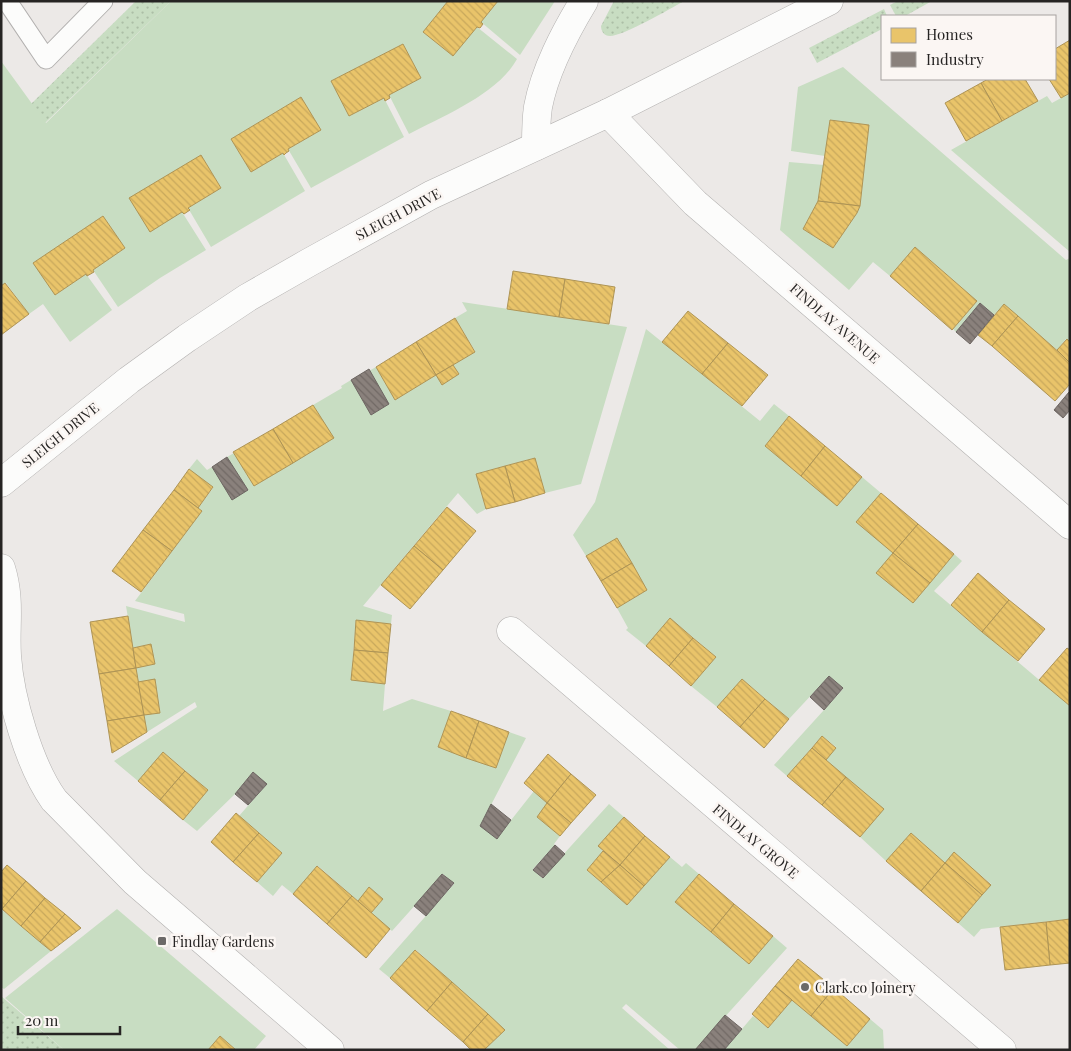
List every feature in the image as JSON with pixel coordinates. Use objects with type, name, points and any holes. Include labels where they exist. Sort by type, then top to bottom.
[{"type":"street","points":[[536,146],[538,108],[548,71],[562,40],[584,1]]},
{"type":"street","name":"SLEIGH DRIVE","points":[[1,483],[129,380],[247,298],[431,195],[608,114],[829,1]]},
{"type":"street","name":"FINDLAY AVENUE","points":[[608,114],[695,204],[1070,525]]},
{"type":"street","points":[[1,568],[8,600],[7,656],[17,711],[25,737],[47,790],[54,800],[135,882],[330,1050]]},
{"type":"street","name":"FINDLAY GROVE","points":[[511,631],[1002,1050]]},
{"type":"lane","points":[[7,1],[46,60],[103,1]]},
{"type":"green space","points":[[136,1],[171,1],[45,123],[31,104]]},
{"type":"green space","points":[[171,1],[448,1],[423,32],[453,56],[477,27],[517,59],[497,83],[469,103],[409,134],[389,95],[421,78],[403,44],[331,81],[349,116],[384,98],[404,137],[311,188],[288,149],[321,130],[301,97],[231,139],[251,172],[283,153],[305,191],[211,247],[188,208],[221,188],[201,155],[182,212],[206,250],[160,278],[118,307],[93,270],[125,248],[103,216],[34,263],[55,295],[86,274],[112,310],[70,342],[43,304],[29,314],[6,283],[1,286],[1,61],[46,123]]},
{"type":"green space","points":[[498,1],[555,1],[520,55],[481,22]]},
{"type":"green space","points":[[614,1],[684,1],[635,27],[616,35],[608,36],[603,33],[601,26]]},
{"type":"green space","points":[[898,1],[932,1],[907,15],[895,15],[890,5]]},
{"type":"green space","points":[[884,9],[887,15],[881,15],[881,30],[817,63],[809,48]]},
{"type":"green space","points":[[843,67],[1066,260],[1070,258],[1070,342],[1066,339],[1057,350],[1004,305],[994,315],[980,303],[956,332],[953,329],[977,301],[915,247],[890,276],[873,262],[849,290],[780,230],[789,162],[824,165],[818,201],[803,229],[833,248],[860,206],[869,125],[830,120],[825,156],[791,151],[798,87]]},
{"type":"green space","points":[[1070,93],[1070,252],[951,150],[1047,96],[1052,103]]},
{"type":"green space","points":[[462,302],[627,327],[581,484],[545,493],[534,458],[476,474],[486,509],[477,514],[458,493],[363,606],[392,615],[391,624],[356,620],[351,680],[385,684],[383,711],[412,699],[451,711],[438,747],[496,768],[509,732],[526,738],[480,826],[497,838],[534,791],[547,803],[537,817],[560,836],[555,845],[533,869],[542,878],[609,804],[624,817],[598,846],[603,851],[587,870],[627,905],[670,857],[682,867],[686,863],[699,874],[675,902],[749,964],[773,936],[787,948],[695,1050],[680,1050],[626,1004],[622,1008],[670,1050],[484,1050],[505,1030],[416,950],[390,978],[379,969],[454,884],[443,874],[392,931],[371,913],[383,899],[370,888],[358,901],[318,866],[293,894],[282,885],[273,896],[257,882],[282,853],[239,816],[267,784],[253,772],[235,794],[197,831],[183,820],[208,790],[163,752],[138,781],[114,761],[197,707],[195,702],[147,732],[144,715],[160,712],[155,680],[138,682],[136,668],[155,664],[150,644],[133,648],[126,606],[185,622],[184,614],[135,601],[202,511],[198,508],[213,488],[189,469],[197,459],[207,470],[212,467],[232,499],[248,490],[227,457],[234,453],[254,486],[333,438],[313,405],[342,388],[341,386],[351,380],[371,415],[389,404],[369,371],[376,367],[395,400],[436,375],[442,384],[459,374],[453,365],[475,351],[455,318],[467,311]]},
{"type":"green space","points":[[646,329],[760,421],[774,404],[789,416],[765,446],[837,506],[862,477],[881,493],[893,553],[877,572],[913,603],[954,554],[962,561],[934,591],[1070,706],[1070,919],[981,929],[974,937],[958,923],[991,884],[954,853],[945,863],[911,833],[886,861],[860,837],[883,809],[826,760],[836,747],[822,736],[787,776],[774,765],[843,689],[829,676],[789,719],[742,679],[717,707],[691,686],[716,657],[670,618],[646,646],[626,630],[628,628],[617,608],[647,590],[617,538],[586,556],[573,535],[595,502]]},
{"type":"green space","points":[[1,909],[51,951],[4,989],[1,987]]},
{"type":"green space","points":[[117,909],[266,1036],[254,1050],[236,1050],[220,1036],[208,1050],[64,1050],[5,998]]},
{"type":"green space","points":[[1,996],[64,1050],[1,1050]]},
{"type":"green space","points":[[792,1000],[847,1046],[870,1019],[883,1030],[884,1050],[724,1050],[753,1016],[768,1028]]},
{"type":"building: Homes","points":[[448,1],[498,1],[481,22],[483,24],[480,28],[477,27],[453,56],[423,32]]},
{"type":"building: Homes","points":[[1070,40],[1070,93],[1061,98],[1050,80],[1056,80],[1056,48]]},
{"type":"building: Homes","points":[[403,44],[421,78],[389,95],[390,98],[385,101],[384,98],[349,116],[331,81]]},
{"type":"building: Homes","points":[[986,80],[1026,80],[1038,101],[1002,121],[981,83]]},
{"type":"building: Homes","points":[[981,83],[1002,121],[966,141],[945,103]]},
{"type":"building: Homes","points":[[301,97],[321,130],[288,149],[289,151],[284,155],[283,153],[251,172],[231,139]]},
{"type":"building: Homes","points":[[830,120],[869,125],[860,206],[818,201]]},
{"type":"building: Homes","points":[[201,155],[221,188],[188,208],[190,210],[184,214],[182,212],[150,232],[129,198]]},
{"type":"building: Homes","points":[[818,201],[860,206],[833,248],[803,229]]},
{"type":"building: Homes","points":[[103,216],[125,248],[93,270],[94,272],[87,276],[86,274],[55,295],[33,263]]},
{"type":"building: Homes","points":[[915,247],[977,301],[952,330],[890,276]]},
{"type":"building: Homes","points":[[513,271],[565,279],[559,317],[507,309]]},
{"type":"building: Homes","points":[[565,279],[615,287],[609,324],[559,317]]},
{"type":"building: Homes","points":[[5,283],[29,314],[1,335],[1,286]]},
{"type":"building: Homes","points":[[1004,304],[1018,316],[992,346],[978,335]]},
{"type":"building: Homes","points":[[688,311],[728,343],[702,374],[662,342]]},
{"type":"building: Homes","points":[[1018,316],[1070,362],[1070,384],[1055,401],[992,346]]},
{"type":"building: Homes","points":[[455,318],[475,352],[436,375],[416,342]]},
{"type":"building: Homes","points":[[1067,339],[1070,342],[1069,362],[1057,350]]},
{"type":"building: Homes","points":[[416,342],[436,375],[395,400],[376,367]]},
{"type":"building: Homes","points":[[728,343],[768,375],[742,406],[702,374]]},
{"type":"building: Homes","points":[[453,365],[459,374],[442,385],[436,375]]},
{"type":"building: Homes","points":[[313,405],[334,438],[293,463],[273,429]]},
{"type":"building: Homes","points":[[789,416],[825,446],[801,476],[765,446]]},
{"type":"building: Homes","points":[[273,429],[293,463],[254,486],[233,452]]},
{"type":"building: Homes","points":[[825,446],[862,477],[837,506],[801,476]]},
{"type":"building: Homes","points":[[535,458],[545,493],[515,502],[505,466]]},
{"type":"building: Homes","points":[[505,466],[515,502],[486,509],[476,474]]},
{"type":"building: Homes","points":[[189,469],[213,487],[198,508],[174,490]]},
{"type":"building: Homes","points":[[174,490],[202,511],[172,551],[143,530]]},
{"type":"building: Homes","points":[[881,493],[918,524],[893,553],[856,522]]},
{"type":"building: Homes","points":[[447,507],[476,531],[443,570],[414,546]]},
{"type":"building: Homes","points":[[918,524],[954,554],[930,583],[893,553]]},
{"type":"building: Homes","points":[[143,530],[172,551],[141,592],[112,571]]},
{"type":"building: Homes","points":[[617,538],[632,563],[601,581],[586,556]]},
{"type":"building: Homes","points":[[414,546],[443,570],[410,609],[381,585]]},
{"type":"building: Homes","points":[[893,553],[930,583],[913,603],[876,573]]},
{"type":"building: Homes","points":[[632,563],[647,590],[617,608],[601,581]]},
{"type":"building: Homes","points":[[978,573],[1009,600],[982,632],[951,605]]},
{"type":"building: Homes","points":[[1009,600],[1045,629],[1018,661],[982,632]]},
{"type":"building: Homes","points":[[128,616],[136,668],[99,674],[90,622]]},
{"type":"building: Homes","points":[[670,618],[693,638],[669,666],[646,646]]},
{"type":"building: Homes","points":[[356,620],[391,624],[388,653],[354,650]]},
{"type":"building: Homes","points":[[693,638],[716,657],[691,686],[669,666]]},
{"type":"building: Homes","points":[[151,644],[155,664],[136,668],[133,648]]},
{"type":"building: Homes","points":[[1067,648],[1070,650],[1070,706],[1039,680]]},
{"type":"building: Homes","points":[[354,650],[388,653],[385,684],[351,680]]},
{"type":"building: Homes","points":[[136,668],[144,715],[107,721],[99,674]]},
{"type":"building: Homes","points":[[155,679],[160,713],[144,715],[138,682]]},
{"type":"building: Homes","points":[[742,679],[765,699],[740,727],[717,707]]},
{"type":"building: Homes","points":[[765,699],[789,719],[764,748],[740,727]]},
{"type":"building: Homes","points":[[451,711],[479,721],[466,758],[438,747]]},
{"type":"building: Homes","points":[[144,715],[147,732],[112,753],[107,721]]},
{"type":"building: Homes","points":[[479,721],[509,732],[496,768],[466,758]]},
{"type":"building: Homes","points":[[822,736],[836,748],[826,760],[812,748]]},
{"type":"building: Homes","points":[[812,748],[846,777],[822,805],[787,776]]},
{"type":"building: Homes","points":[[163,752],[185,771],[160,800],[138,781]]},
{"type":"building: Homes","points":[[548,754],[571,774],[547,803],[524,783]]},
{"type":"building: Homes","points":[[185,771],[208,790],[183,820],[160,800]]},
{"type":"building: Homes","points":[[571,774],[596,795],[571,823],[547,803]]},
{"type":"building: Homes","points":[[846,777],[884,809],[860,837],[822,805]]},
{"type":"building: Homes","points":[[547,803],[571,823],[560,836],[537,817]]},
{"type":"building: Homes","points":[[236,813],[259,833],[233,862],[211,842]]},
{"type":"building: Homes","points":[[624,817],[645,836],[620,865],[598,846]]},
{"type":"building: Homes","points":[[259,833],[282,853],[257,882],[233,862]]},
{"type":"building: Homes","points":[[911,833],[945,863],[921,891],[886,861]]},
{"type":"building: Homes","points":[[645,836],[670,857],[644,886],[620,865]]},
{"type":"building: Homes","points":[[603,851],[620,865],[601,882],[587,870]]},
{"type":"building: Homes","points":[[954,852],[991,885],[982,895],[945,863]]},
{"type":"building: Homes","points":[[945,863],[982,895],[958,923],[921,891]]},
{"type":"building: Homes","points":[[7,865],[26,881],[2,909],[1,872]]},
{"type":"building: Homes","points":[[620,865],[644,886],[627,905],[601,882]]},
{"type":"building: Homes","points":[[317,866],[352,896],[327,924],[293,894]]},
{"type":"building: Homes","points":[[699,874],[734,904],[711,932],[675,902]]},
{"type":"building: Homes","points":[[26,881],[45,898],[21,926],[2,909]]},
{"type":"building: Homes","points":[[369,887],[383,899],[371,913],[358,901]]},
{"type":"building: Homes","points":[[352,896],[390,929],[366,958],[327,924]]},
{"type":"building: Homes","points":[[45,898],[65,914],[40,942],[21,926]]},
{"type":"building: Homes","points":[[734,904],[773,936],[749,964],[711,932]]},
{"type":"building: Homes","points":[[65,914],[81,928],[51,951],[40,942]]},
{"type":"building: Homes","points":[[1070,919],[1070,963],[1050,965],[1046,922]]},
{"type":"building: Homes","points":[[1046,922],[1050,965],[1005,970],[1000,927]]},
{"type":"building: Homes","points":[[415,950],[452,982],[427,1011],[390,978]]},
{"type":"building: Homes","points":[[798,959],[834,988],[811,1016],[775,986]]},
{"type":"building: Homes","points":[[452,982],[488,1014],[463,1042],[427,1011]]},
{"type":"building: Homes","points":[[775,986],[792,1000],[768,1028],[752,1014]]},
{"type":"building: Homes","points":[[834,988],[870,1019],[847,1046],[811,1016]]},
{"type":"building: Homes","points":[[488,1014],[505,1030],[484,1050],[471,1050],[463,1042]]},
{"type":"building: Homes","points":[[220,1036],[236,1050],[208,1050]]},
{"type":"building: Industry","points":[[980,303],[994,315],[970,344],[956,332]]},
{"type":"building: Industry","points":[[369,369],[389,404],[371,415],[351,380]]},
{"type":"building: Industry","points":[[1069,392],[1070,410],[1063,418],[1054,410]]},
{"type":"building: Industry","points":[[227,457],[248,490],[232,500],[212,467]]},
{"type":"building: Industry","points":[[829,676],[843,688],[824,710],[810,697]]},
{"type":"building: Industry","points":[[253,772],[267,784],[248,805],[235,794]]},
{"type":"building: Industry","points":[[491,804],[511,820],[497,839],[480,826]]},
{"type":"building: Industry","points":[[555,845],[565,854],[543,878],[533,870]]},
{"type":"building: Industry","points":[[442,874],[454,883],[426,916],[414,906]]},
{"type":"building: Industry","points":[[725,1015],[742,1029],[724,1050],[695,1050]]},
{"type":"place","name":"Findlay Gardens","points":[[162,941]]},
{"type":"place","name":"Clark.co Joinery","points":[[805,987]]}]
